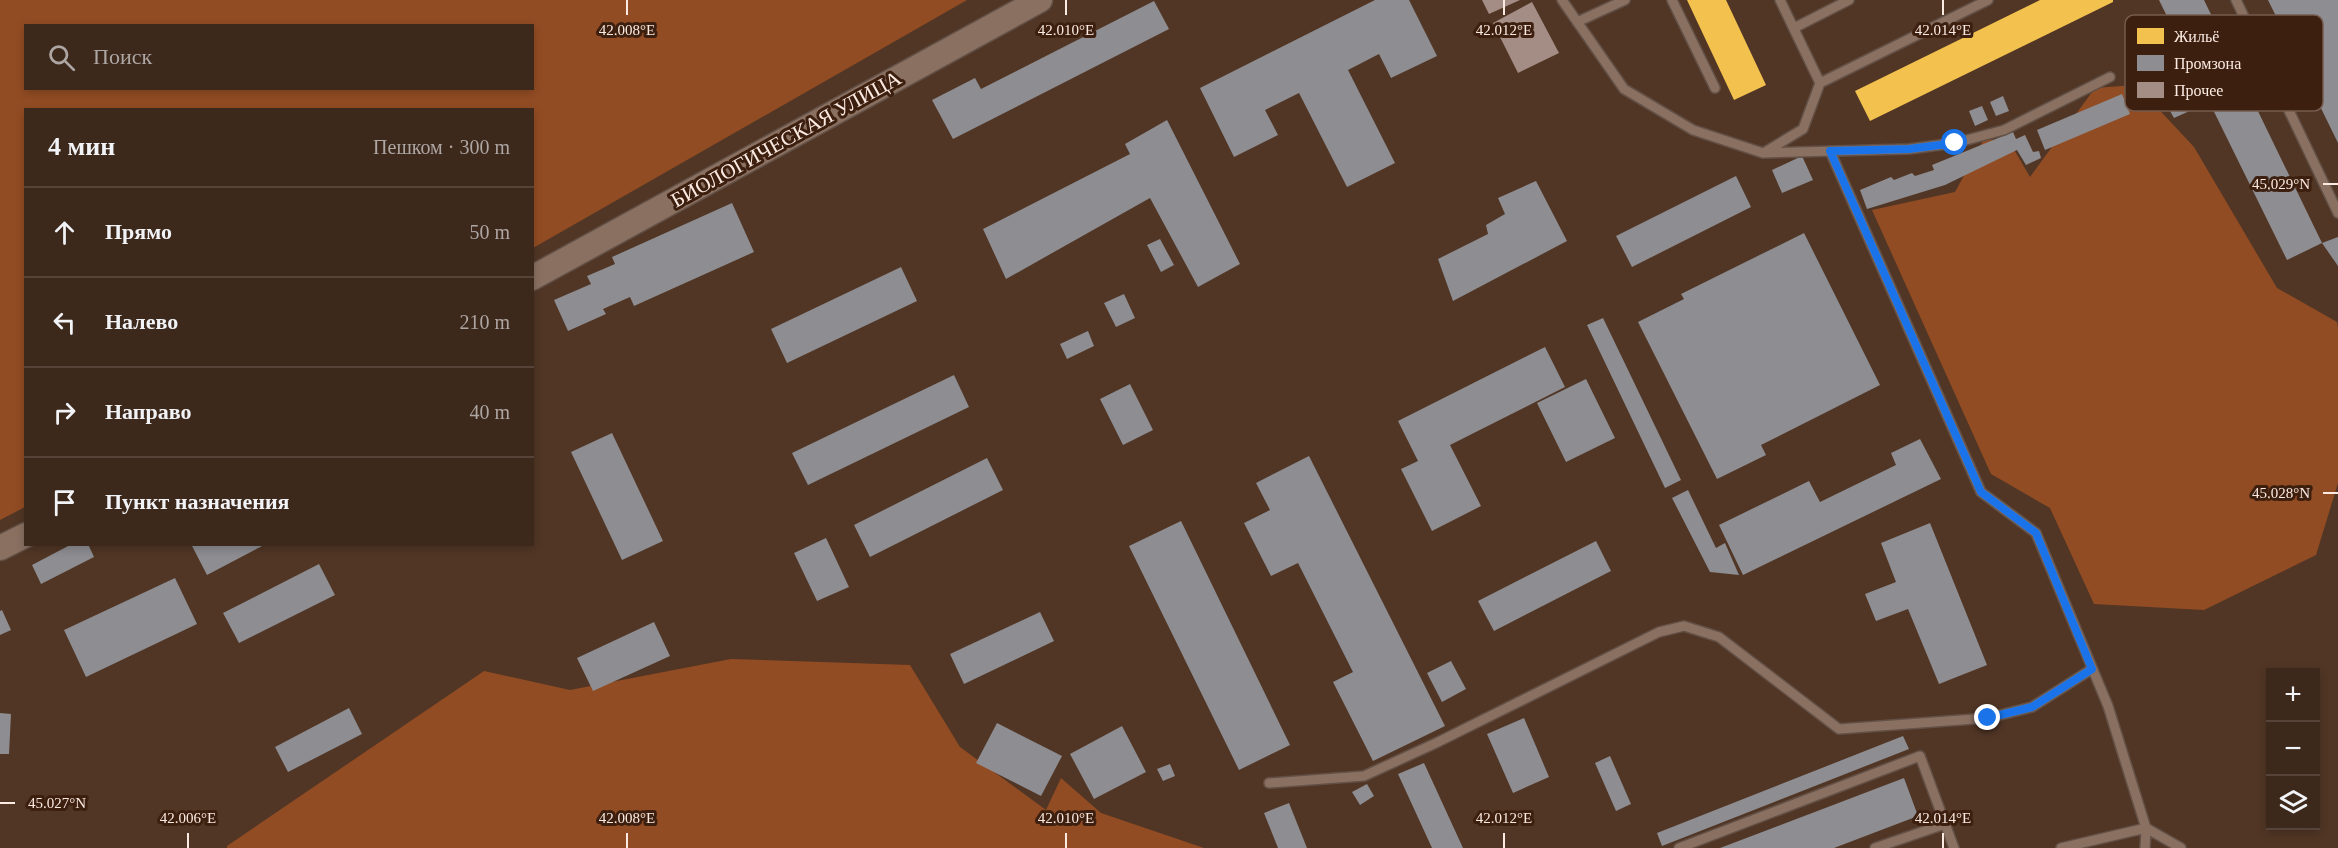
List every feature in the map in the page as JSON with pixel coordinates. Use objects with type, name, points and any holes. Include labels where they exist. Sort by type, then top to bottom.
[{"type":"street","name":"БИОЛОГИЧЕСКАЯ УЛИЦА","points":[[534,277],[1040,0]]},
{"type":"street","points":[[0,548],[24,536]]},
{"type":"lane","points":[[1562,0],[1624,89],[1693,130],[1763,153],[1909,149],[1955,143],[2004,130],[2110,77]]},
{"type":"lane","points":[[1577,22],[1625,0]]},
{"type":"lane","points":[[1672,0],[1715,88]]},
{"type":"lane","points":[[1780,0],[1820,83]]},
{"type":"lane","points":[[1794,28],[1849,0]]},
{"type":"lane","points":[[1763,153],[1803,129],[1820,83],[1988,0]]},
{"type":"lane","points":[[2235,0],[2242,15]]},
{"type":"lane","points":[[2289,111],[2338,213]]},
{"type":"lane","points":[[1830,151],[1981,492],[2036,533],[2108,706],[2146,828],[2145,848]]},
{"type":"lane","points":[[1269,783],[1364,776],[1436,743],[1659,632],[1684,626],[1719,637],[1839,729],[1988,718],[2032,707],[2092,669]]},
{"type":"lane","points":[[1679,848],[1920,756],[1954,848]]},
{"type":"lane","points":[[1875,848],[1945,824]]},
{"type":"lane","points":[[2061,848],[2146,828],[2181,848]]},
{"type":"shaded area","points":[[0,0],[967,0],[534,247],[534,108],[24,108],[24,508],[0,520]]},
{"type":"shaded area","points":[[2125,86],[2125,111],[2160,111],[2194,147],[2277,288],[2337,322],[2338,483],[2316,555],[2204,610],[2094,604],[2050,508],[1991,474],[1872,210],[1955,192],[1984,139],[2009,141],[2030,177],[2095,88]]},
{"type":"shaded area","points":[[731,659],[910,665],[960,747],[1046,810],[1061,778],[1101,813],[1204,848],[227,848],[484,671],[570,690]]},
{"type":"building: Жильё","points":[[1687,0],[1726,0],[1766,85],[1734,100]]},
{"type":"building: Жильё","points":[[2040,0],[2113,0],[2113,2],[1870,121],[1855,91]]},
{"type":"building: Промзона","points":[[1375,0],[1409,0],[1437,56],[1391,78],[1379,54],[1348,70],[1395,163],[1347,187],[1299,93],[1265,110],[1278,135],[1234,157],[1200,88]]},
{"type":"building: Промзона","points":[[2159,0],[2204,0],[2211,15],[2166,15]]},
{"type":"building: Промзона","points":[[2268,0],[2338,0],[2338,143],[2322,111],[2323,15],[2275,15]]},
{"type":"building: Промзона","points":[[1154,1],[1169,29],[953,139],[932,100],[975,78],[981,89]]},
{"type":"building: Промзона","points":[[2122,94],[2125,111],[2129,111],[2130,114],[2045,150],[2037,130]]},
{"type":"building: Промзона","points":[[2003,96],[2009,111],[1996,116],[1990,102]]},
{"type":"building: Промзона","points":[[1982,106],[1988,120],[1975,126],[1969,111]]},
{"type":"building: Промзона","points":[[2170,111],[2190,111],[2174,118]]},
{"type":"building: Промзона","points":[[2214,111],[2258,111],[2322,243],[2287,260]]},
{"type":"building: Промзона","points":[[1167,120],[1240,264],[1198,287],[1150,198],[1006,279],[983,229],[1130,154],[1125,144]]},
{"type":"building: Промзона","points":[[2013,132],[2016,139],[2025,135],[2033,152],[2039,151],[2041,158],[2026,165],[2017,150],[1945,185],[1867,209],[1860,190],[1891,177],[1894,180],[1912,173],[1915,176],[1934,170],[1932,165]]},
{"type":"building: Промзона","points":[[1802,156],[1813,180],[1782,193],[1772,170]]},
{"type":"building: Промзона","points":[[1736,176],[1751,207],[1632,267],[1616,236]]},
{"type":"building: Промзона","points":[[1536,181],[1567,241],[1453,301],[1438,259],[1488,234],[1486,225],[1505,214],[1498,198]]},
{"type":"building: Промзона","points":[[732,203],[754,252],[634,306],[630,297],[603,309],[606,314],[568,331],[554,300],[591,284],[587,276],[615,264],[612,257]]},
{"type":"building: Промзона","points":[[1804,233],[1880,385],[1761,445],[1766,455],[1717,479],[1638,322],[1684,299],[1681,294]]},
{"type":"building: Промзона","points":[[2338,237],[2338,266],[2322,243]]},
{"type":"building: Промзона","points":[[1160,239],[1174,265],[1161,272],[1147,245]]},
{"type":"building: Промзона","points":[[901,267],[917,301],[787,363],[771,329]]},
{"type":"building: Промзона","points":[[1124,294],[1135,318],[1116,327],[1104,303]]},
{"type":"building: Промзона","points":[[1603,318],[1681,480],[1665,488],[1587,325]]},
{"type":"building: Промзона","points":[[1088,331],[1094,346],[1067,359],[1060,344]]},
{"type":"building: Промзона","points":[[1545,347],[1565,387],[1450,445],[1481,506],[1432,531],[1401,469],[1418,461],[1398,421]]},
{"type":"building: Промзона","points":[[954,375],[969,407],[808,485],[792,453]]},
{"type":"building: Промзона","points":[[1586,379],[1615,438],[1566,462],[1537,403]]},
{"type":"building: Промзона","points":[[1130,384],[1153,430],[1123,445],[1100,399]]},
{"type":"building: Промзона","points":[[612,433],[663,541],[622,560],[571,452]]},
{"type":"building: Промзона","points":[[1920,439],[1941,479],[1743,575],[1719,525],[1809,481],[1820,502],[1896,465],[1891,453]]},
{"type":"building: Промзона","points":[[1309,456],[1445,726],[1373,761],[1333,682],[1353,672],[1298,563],[1271,576],[1244,523],[1270,510],[1256,483]]},
{"type":"building: Промзона","points":[[987,458],[1003,490],[870,557],[854,525]]},
{"type":"building: Промзона","points":[[1688,490],[1716,548],[1725,543],[1739,575],[1710,572],[1672,498]]},
{"type":"building: Промзона","points":[[1181,521],[1290,745],[1239,770],[1129,546]]},
{"type":"building: Промзона","points":[[1930,523],[1987,665],[1939,684],[1908,609],[1876,621],[1865,594],[1896,582],[1881,543]]},
{"type":"building: Промзона","points":[[826,538],[849,587],[817,601],[794,553]]},
{"type":"building: Промзона","points":[[1596,541],[1611,571],[1494,631],[1478,601]]},
{"type":"building: Промзона","points":[[68,546],[89,546],[94,557],[41,584],[32,565]]},
{"type":"building: Промзона","points":[[192,546],[262,546],[207,575]]},
{"type":"building: Промзона","points":[[319,564],[335,595],[239,643],[223,613]]},
{"type":"building: Промзона","points":[[175,578],[197,624],[86,677],[64,630]]},
{"type":"building: Промзона","points":[[2,610],[11,630],[0,635],[0,611]]},
{"type":"building: Промзона","points":[[1040,612],[1054,641],[964,684],[950,654]]},
{"type":"building: Промзона","points":[[654,622],[670,656],[593,691],[577,658]]},
{"type":"building: Промзона","points":[[1451,661],[1466,689],[1442,702],[1427,673]]},
{"type":"building: Промзона","points":[[349,708],[362,734],[288,772],[275,747]]},
{"type":"building: Промзона","points":[[0,713],[11,714],[9,754],[0,754]]},
{"type":"building: Промзона","points":[[1524,718],[1549,777],[1513,793],[1487,734]]},
{"type":"building: Промзона","points":[[997,723],[1062,756],[1041,796],[976,763]]},
{"type":"building: Промзона","points":[[1122,726],[1146,772],[1094,799],[1070,754]]},
{"type":"building: Промзона","points":[[1903,736],[1909,749],[1662,846],[1657,833]]},
{"type":"building: Промзона","points":[[1610,756],[1631,804],[1616,811],[1595,763]]},
{"type":"building: Промзона","points":[[1424,763],[1463,848],[1432,848],[1398,774]]},
{"type":"building: Промзона","points":[[1170,764],[1175,776],[1163,781],[1157,769]]},
{"type":"building: Промзона","points":[[1904,778],[1918,816],[1834,848],[1720,848]]},
{"type":"building: Промзона","points":[[1367,784],[1374,796],[1360,805],[1352,792]]},
{"type":"building: Промзона","points":[[1289,803],[1307,848],[1278,848],[1264,813]]},
{"type":"building: Прочее","points":[[1482,0],[1520,0],[1489,14]]},
{"type":"building: Прочее","points":[[1532,2],[1559,53],[1518,73],[1493,23]]},
{"type":"route","points":[[1955,143],[1909,149],[1830,151],[1981,492],[2036,533],[2092,669],[2032,707],[1988,718]]}]
